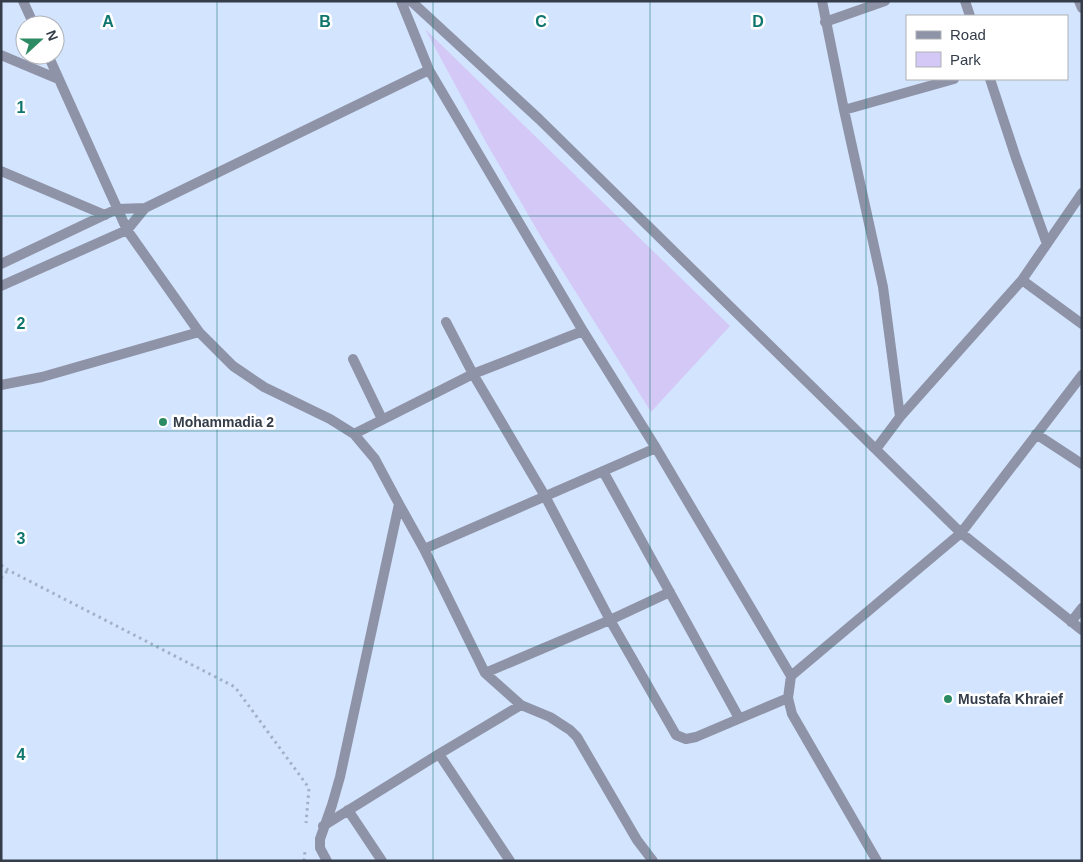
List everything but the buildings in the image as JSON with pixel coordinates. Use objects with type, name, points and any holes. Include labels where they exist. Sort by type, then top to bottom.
[{"type":"street","points":[[23,1],[29,15]]},
{"type":"street","points":[[401,1],[429,70],[791,676],[788,698],[792,714],[877,861]]},
{"type":"street","points":[[411,1],[539,119],[961,533],[1082,630]]},
{"type":"street","points":[[822,1],[883,288],[900,418]]},
{"type":"street","points":[[826,22],[885,1]]},
{"type":"street","points":[[966,1],[970,15]]},
{"type":"street","points":[[1,55],[58,79]]},
{"type":"street","points":[[52,65],[127,230],[199,332],[234,366],[264,388],[330,419],[354,434],[375,459],[424,549],[485,673],[521,705],[550,717],[577,737],[637,840],[653,861]]},
{"type":"street","points":[[1,264],[117,209],[145,208],[429,70]]},
{"type":"street","points":[[844,110],[950,80]]},
{"type":"street","points":[[990,80],[1047,244]]},
{"type":"street","points":[[1,171],[105,215]]},
{"type":"street","points":[[876,449],[900,418],[1022,280],[1082,193]]},
{"type":"street","points":[[1,286],[127,230],[145,208]]},
{"type":"street","points":[[1022,280],[1082,324]]},
{"type":"street","points":[[446,322],[473,374],[544,496],[610,620],[676,735],[686,739],[696,737],[788,698]]},
{"type":"street","points":[[354,434],[473,374],[583,330]]},
{"type":"street","points":[[1,385],[42,376],[199,332]]},
{"type":"street","points":[[353,359],[382,419]]},
{"type":"street","points":[[791,676],[961,533],[1082,375]]},
{"type":"street","points":[[1036,434],[1082,464]]},
{"type":"street","points":[[424,549],[656,448]]},
{"type":"street","points":[[603,471],[739,718]]},
{"type":"street","points":[[327,861],[320,848],[320,838],[340,776],[399,504]]},
{"type":"street","points":[[485,673],[610,620],[670,592]]},
{"type":"street","points":[[1071,622],[1082,608]]},
{"type":"street","points":[[323,826],[521,705]]},
{"type":"street","points":[[439,754],[510,861]]},
{"type":"street","points":[[348,810],[382,861]]},
{"type":"path","points":[[1,565],[235,687],[309,788],[306,826]]},
{"type":"path","points":[[1,578],[8,570]]},
{"type":"path","points":[[304,861],[305,844]]},
{"type":"green space","points":[[425,29],[730,326],[651,412],[540,235],[487,144]]},
{"type":"place","name":"Mohammadia 2","points":[[163,422]]},
{"type":"place","name":"Mustafa Khraief","points":[[948,699]]}]
